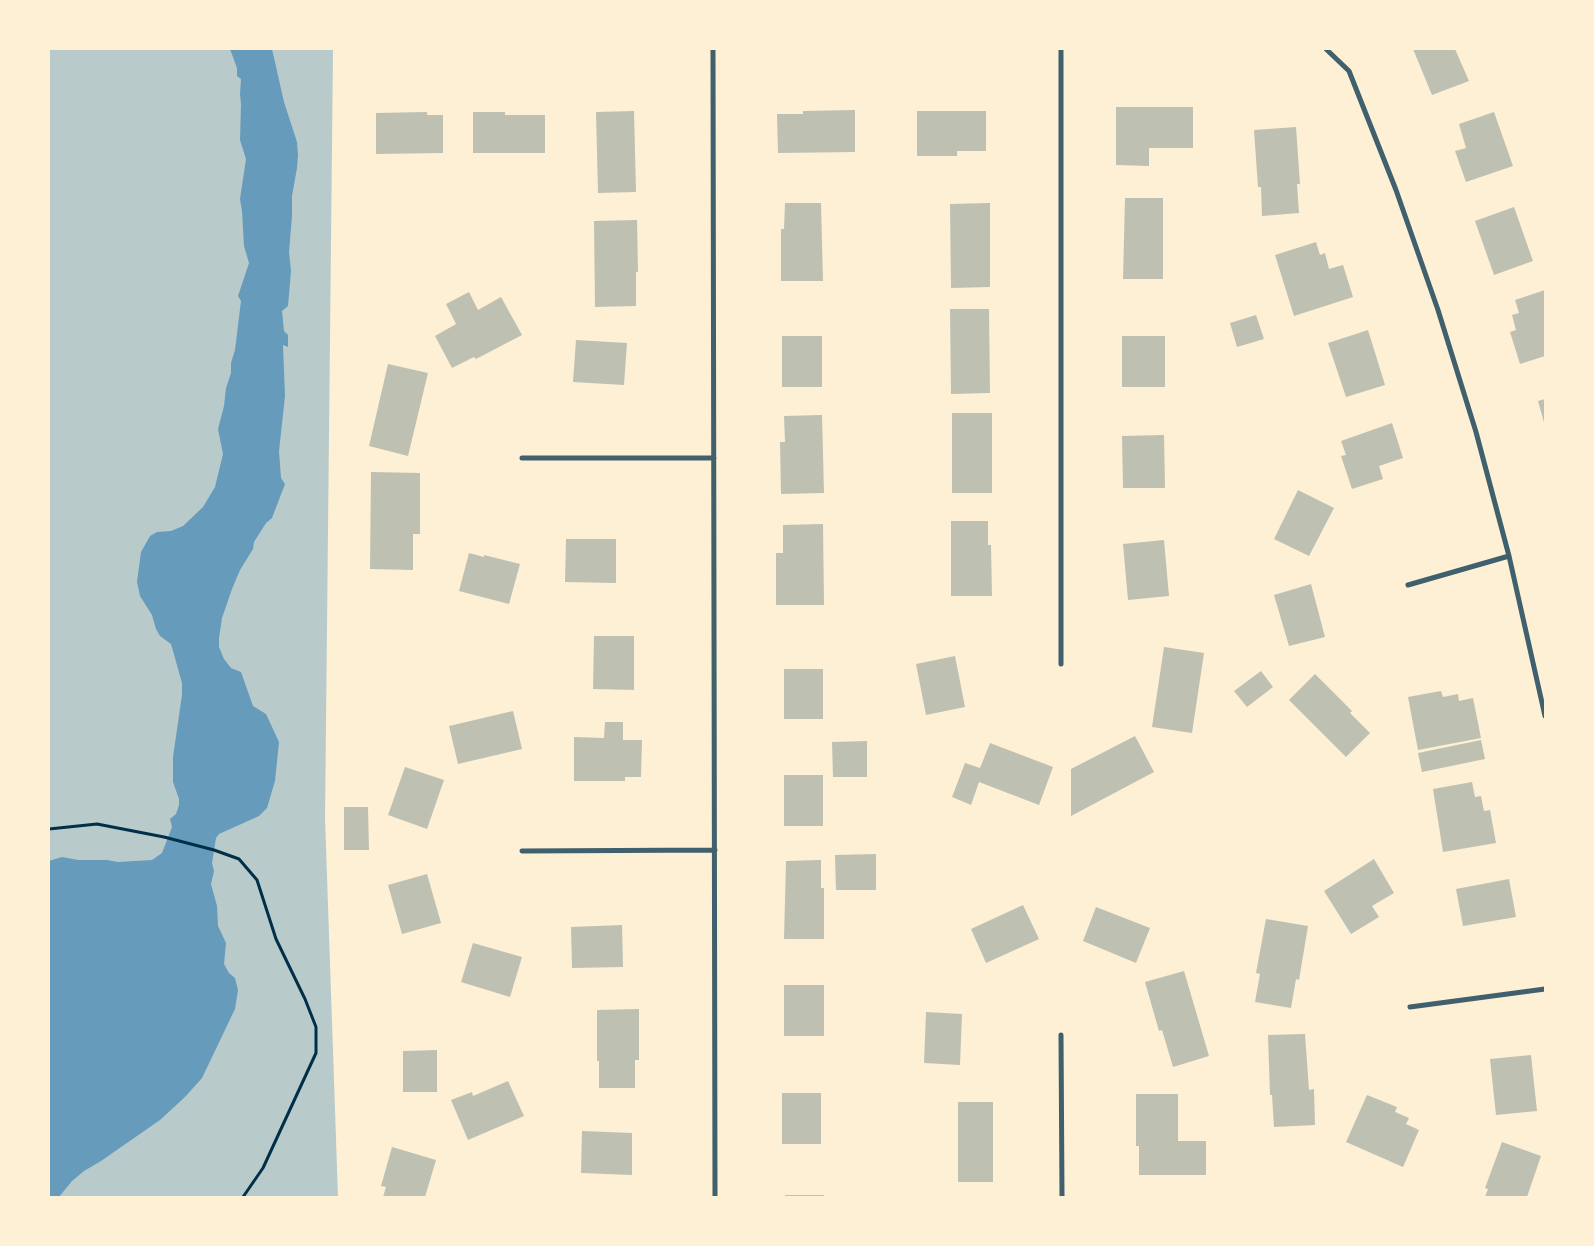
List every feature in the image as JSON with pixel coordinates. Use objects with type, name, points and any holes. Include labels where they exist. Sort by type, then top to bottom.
[{"type":"street","points":[[713,49],[715,1197]]},
{"type":"street","points":[[1061,49],[1061,664]]},
{"type":"street","points":[[1326,49],[1349,72],[1396,190],[1438,310],[1473,422],[1509,556],[1545,716]]},
{"type":"street","points":[[522,458],[714,458]]},
{"type":"street","points":[[1408,585],[1509,556]]},
{"type":"street","points":[[522,851],[715,850]]},
{"type":"street","points":[[1410,1007],[1545,989]]},
{"type":"street","points":[[1061,1035],[1062,1197]]},
{"type":"path","points":[[49,829],[97,824],[164,837],[214,850],[239,859],[257,880],[276,939],[305,999],[316,1027],[316,1053],[263,1168],[243,1197]]},
{"type":"shaded area","points":[[49,49],[333,49],[325,818],[338,1197],[49,1197]]},
{"type":"water","points":[[230,49],[272,49],[284,102],[297,142],[298,155],[292,196],[289,252],[291,271],[288,306],[282,311],[284,331],[288,335],[288,347],[283,345],[285,396],[279,451],[281,478],[285,484],[272,518],[266,523],[254,542],[253,549],[240,570],[222,618],[219,638],[219,647],[224,659],[231,668],[241,672],[253,706],[266,714],[279,742],[275,781],[267,808],[259,816],[219,834],[216,838],[212,863],[214,871],[211,884],[217,906],[218,926],[226,943],[224,964],[229,973],[235,978],[238,990],[235,1009],[202,1078],[160,1120],[84,1171],[72,1181],[59,1197],[49,1197],[49,861],[62,857],[78,860],[118,862],[152,860],[162,853],[172,827],[170,819],[176,814],[179,805],[179,799],[173,782],[173,757],[182,683],[171,644],[160,636],[156,629],[152,615],[140,596],[137,582],[141,552],[150,536],[157,532],[171,531],[183,526],[203,507],[215,487],[223,454],[218,429],[235,350],[241,301],[238,296],[249,263],[244,246],[240,199],[246,159],[240,140],[241,79],[237,76],[237,68]]},
{"type":"building","points":[[1413,49],[1455,49],[1469,81],[1432,95]]},
{"type":"building","points":[[1116,107],[1193,107],[1193,148],[1149,148],[1149,166],[1116,165]]},
{"type":"building","points":[[855,110],[855,152],[778,153],[777,114],[803,114],[803,111]]},
{"type":"building","points":[[634,111],[636,192],[598,193],[596,112]]},
{"type":"building","points":[[917,111],[986,111],[986,151],[957,151],[957,156],[917,156]]},
{"type":"building","points":[[427,112],[427,115],[443,115],[443,153],[376,154],[376,113]]},
{"type":"building","points":[[473,112],[505,112],[505,115],[545,115],[545,153],[473,153]]},
{"type":"building","points":[[1494,112],[1513,166],[1466,182],[1455,151],[1466,148],[1459,124]]},
{"type":"building","points":[[1296,127],[1300,184],[1297,184],[1299,213],[1262,216],[1261,187],[1258,187],[1254,130]]},
{"type":"building","points":[[1125,198],[1163,198],[1163,279],[1123,279]]},
{"type":"building","points":[[785,203],[821,203],[823,281],[781,281],[781,229],[784,229]]},
{"type":"building","points":[[990,203],[990,287],[951,288],[950,204]]},
{"type":"building","points":[[1514,207],[1533,261],[1494,275],[1475,221]]},
{"type":"building","points":[[637,220],[638,272],[636,272],[636,306],[595,307],[594,221]]},
{"type":"building","points":[[1316,242],[1320,255],[1325,253],[1329,269],[1343,265],[1353,297],[1294,316],[1275,255]]},
{"type":"building","points":[[1545,290],[1545,356],[1520,364],[1510,332],[1516,330],[1512,315],[1519,313],[1515,300]]},
{"type":"building","points":[[469,292],[478,310],[501,297],[522,335],[476,359],[474,357],[452,368],[435,336],[456,324],[446,304]]},
{"type":"building","points":[[950,309],[989,309],[990,393],[951,394]]},
{"type":"building","points":[[1256,315],[1264,339],[1237,347],[1230,323]]},
{"type":"building","points":[[1368,330],[1385,385],[1346,397],[1328,343]]},
{"type":"building","points":[[782,336],[822,336],[822,387],[782,387]]},
{"type":"building","points":[[1122,336],[1165,336],[1165,387],[1122,387]]},
{"type":"building","points":[[576,340],[627,343],[624,385],[573,382]]},
{"type":"building","points":[[388,364],[428,373],[408,456],[369,446]]},
{"type":"building","points":[[1545,399],[1545,426],[1538,401]]},
{"type":"building","points":[[952,413],[992,413],[992,493],[952,493]]},
{"type":"building","points":[[822,415],[824,493],[781,494],[780,442],[785,442],[784,416]]},
{"type":"building","points":[[1392,423],[1403,458],[1379,466],[1383,479],[1352,489],[1341,456],[1346,455],[1341,441]]},
{"type":"building","points":[[1164,435],[1165,488],[1123,488],[1122,436]]},
{"type":"building","points":[[371,472],[420,473],[420,534],[413,534],[413,570],[370,569]]},
{"type":"building","points":[[1298,490],[1334,508],[1309,556],[1274,539]]},
{"type":"building","points":[[951,521],[988,521],[988,545],[991,545],[992,596],[951,596]]},
{"type":"building","points":[[823,524],[824,605],[776,605],[776,553],[783,553],[783,525]]},
{"type":"building","points":[[566,539],[616,539],[616,583],[565,582]]},
{"type":"building","points":[[1164,540],[1169,596],[1128,600],[1123,544]]},
{"type":"building","points":[[469,553],[520,564],[509,604],[459,591]]},
{"type":"building","points":[[1311,584],[1325,637],[1289,646],[1274,595]]},
{"type":"building","points":[[594,636],[634,636],[634,690],[593,689]]},
{"type":"building","points":[[1164,647],[1204,653],[1192,733],[1152,727]]},
{"type":"building","points":[[955,656],[965,707],[926,715],[916,664]]},
{"type":"building","points":[[784,669],[823,669],[823,719],[784,719]]},
{"type":"building","points":[[1261,671],[1273,687],[1247,707],[1234,691]]},
{"type":"building","points":[[1315,674],[1352,711],[1350,713],[1370,733],[1346,757],[1289,700]]},
{"type":"building","points":[[1441,691],[1443,697],[1458,694],[1459,701],[1473,698],[1481,738],[1418,750],[1408,697]]},
{"type":"building","points":[[513,711],[522,749],[458,764],[449,726]]},
{"type":"building","points":[[605,722],[623,722],[623,740],[642,740],[641,777],[625,777],[625,781],[574,781],[574,737],[604,738]]},
{"type":"building","points":[[1135,736],[1154,772],[1071,816],[1071,769]]},
{"type":"building","points":[[1481,740],[1485,759],[1422,772],[1418,753]]},
{"type":"building","points":[[867,741],[867,777],[833,777],[832,742]]},
{"type":"building","points":[[990,743],[1053,767],[1039,805],[979,782],[971,805],[952,797],[965,763],[980,768]]},
{"type":"building","points":[[405,767],[444,780],[427,829],[388,815]]},
{"type":"building","points":[[784,775],[823,775],[823,826],[784,826]]},
{"type":"building","points":[[1472,782],[1475,797],[1481,796],[1484,811],[1490,810],[1496,843],[1443,852],[1433,789]]},
{"type":"building","points":[[344,807],[368,807],[369,850],[344,850]]},
{"type":"building","points":[[876,854],[876,890],[836,890],[835,855]]},
{"type":"building","points":[[1374,859],[1394,893],[1372,906],[1379,917],[1351,934],[1324,891]]},
{"type":"building","points":[[821,860],[821,888],[824,888],[824,939],[784,939],[786,861]]},
{"type":"building","points":[[427,874],[441,923],[402,934],[388,885]]},
{"type":"building","points":[[1509,879],[1516,917],[1463,926],[1456,889]]},
{"type":"building","points":[[1023,905],[1039,939],[986,963],[971,929]]},
{"type":"building","points":[[1096,907],[1150,928],[1136,963],[1083,941]]},
{"type":"building","points":[[1266,919],[1308,926],[1299,980],[1296,979],[1291,1008],[1255,1002],[1260,974],[1256,973]]},
{"type":"building","points":[[622,925],[623,967],[572,968],[571,927]]},
{"type":"building","points":[[473,943],[522,957],[510,997],[461,982]]},
{"type":"building","points":[[1184,971],[1209,1056],[1173,1067],[1162,1030],[1159,1031],[1145,982]]},
{"type":"building","points":[[784,985],[824,985],[824,1036],[784,1036]]},
{"type":"building","points":[[639,1009],[639,1060],[635,1060],[635,1088],[599,1088],[597,1010]]},
{"type":"building","points":[[926,1012],[962,1014],[960,1065],[924,1063]]},
{"type":"building","points":[[1305,1034],[1309,1090],[1314,1089],[1315,1125],[1274,1127],[1272,1095],[1270,1095],[1268,1035]]},
{"type":"building","points":[[437,1050],[437,1092],[403,1092],[403,1051]]},
{"type":"building","points":[[1531,1055],[1537,1111],[1496,1115],[1490,1059]]},
{"type":"building","points":[[508,1081],[524,1116],[468,1140],[451,1100],[472,1092],[473,1096]]},
{"type":"building","points":[[782,1093],[821,1093],[821,1144],[782,1144]]},
{"type":"building","points":[[1136,1094],[1178,1094],[1178,1141],[1206,1141],[1206,1175],[1139,1175],[1139,1146],[1136,1146]]},
{"type":"building","points":[[1367,1095],[1397,1107],[1395,1112],[1409,1118],[1406,1124],[1419,1130],[1403,1167],[1346,1142]]},
{"type":"building","points":[[958,1102],[993,1102],[993,1182],[958,1182]]},
{"type":"building","points":[[582,1131],[632,1133],[632,1175],[581,1173]]},
{"type":"building","points":[[1502,1142],[1541,1156],[1527,1197],[1485,1197],[1488,1189],[1485,1188]]},
{"type":"building","points":[[392,1147],[436,1160],[425,1197],[383,1197],[386,1187],[381,1186]]},
{"type":"building","points":[[785,1195],[824,1195],[824,1197],[785,1197]]}]
